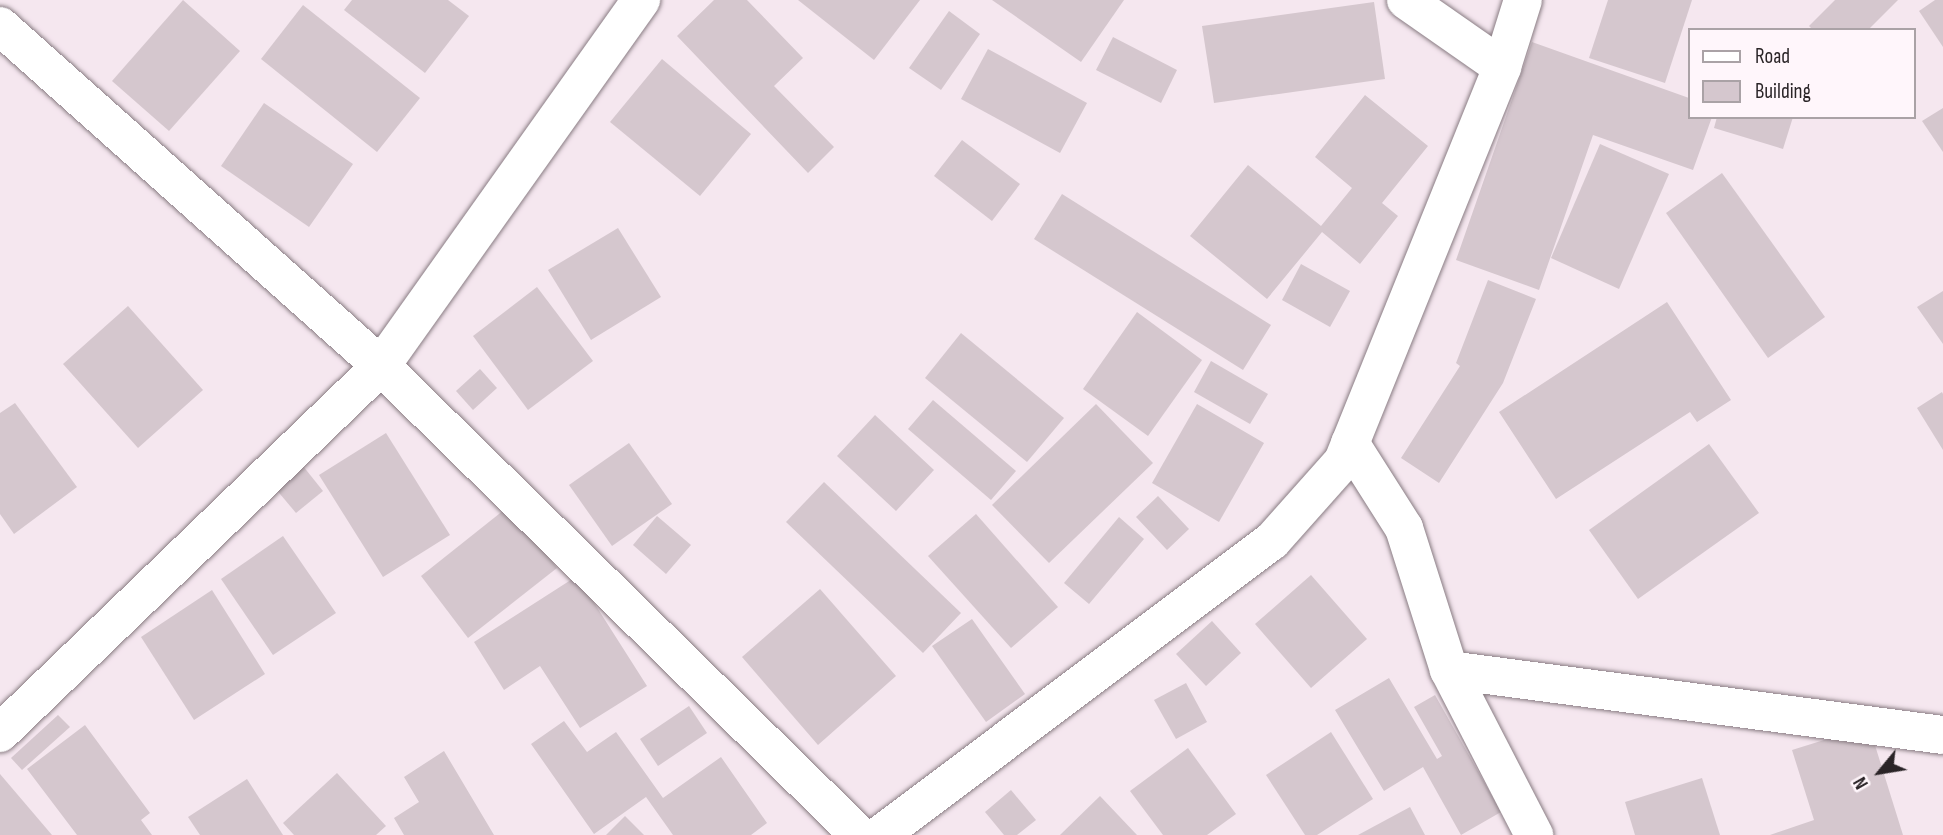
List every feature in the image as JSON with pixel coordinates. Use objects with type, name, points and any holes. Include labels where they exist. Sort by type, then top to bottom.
[{"type":"street","points":[[0,733],[381,366],[641,0]]},
{"type":"street","points":[[1406,0],[1502,67]]},
{"type":"street","points":[[880,835],[1272,541],[1343,460],[1502,67],[1523,0]]},
{"type":"street","points":[[0,26],[381,366],[859,835]]},
{"type":"street","points":[[1350,443],[1404,528],[1449,670],[1534,835]]},
{"type":"street","points":[[1449,670],[1943,735]]},
{"type":"building","points":[[183,0],[240,51],[169,131],[112,81]]},
{"type":"building","points":[[352,0],[448,0],[469,16],[425,73],[344,10]]},
{"type":"building","points":[[714,0],[747,0],[803,58],[774,86],[834,147],[808,173],[677,36]]},
{"type":"building","points":[[798,0],[920,0],[874,60]]},
{"type":"building","points":[[992,0],[1124,0],[1081,62]]},
{"type":"building","points":[[1608,0],[1692,0],[1665,83],[1589,58]]},
{"type":"building","points":[[1835,0],[1898,0],[1870,28],[1809,26]]},
{"type":"building","points":[[1935,0],[1943,0],[1943,47],[1919,11]]},
{"type":"building","points":[[1374,2],[1385,79],[1214,103],[1202,26]]},
{"type":"building","points":[[303,5],[420,98],[377,152],[261,59]]},
{"type":"building","points":[[949,11],[980,34],[941,90],[909,68]]},
{"type":"building","points":[[1113,37],[1177,70],[1161,103],[1096,70]]},
{"type":"building","points":[[1532,42],[1688,98],[1688,119],[1711,119],[1693,170],[1593,135],[1539,290],[1456,260]]},
{"type":"building","points":[[988,49],[1087,103],[1060,153],[961,99]]},
{"type":"building","points":[[662,59],[751,134],[700,196],[610,122]]},
{"type":"building","points":[[1365,95],[1428,146],[1382,203],[1398,216],[1360,264],[1322,232],[1267,299],[1190,236],[1248,165],[1321,226],[1352,188],[1315,157]]},
{"type":"building","points":[[264,103],[353,164],[309,227],[221,166]]},
{"type":"building","points":[[1943,108],[1943,152],[1922,121]]},
{"type":"building","points":[[1716,119],[1792,119],[1783,149],[1714,128]]},
{"type":"building","points":[[962,140],[1020,184],[992,221],[934,176]]},
{"type":"building","points":[[1600,144],[1669,174],[1619,289],[1551,258]]},
{"type":"building","points":[[1722,173],[1825,317],[1768,358],[1666,213]]},
{"type":"building","points":[[1062,194],[1271,325],[1243,370],[1034,239]]},
{"type":"building","points":[[618,228],[661,297],[591,340],[548,270]]},
{"type":"building","points":[[1301,264],[1350,291],[1330,327],[1282,300]]},
{"type":"building","points":[[1488,280],[1536,299],[1503,383],[1439,483],[1401,458],[1460,366],[1456,363]]},
{"type":"building","points":[[537,287],[593,361],[528,410],[473,336]]},
{"type":"building","points":[[1943,291],[1943,344],[1917,307]]},
{"type":"building","points":[[1667,302],[1731,400],[1697,422],[1690,412],[1556,499],[1499,412]]},
{"type":"building","points":[[128,306],[203,390],[138,448],[63,364]]},
{"type":"building","points":[[1137,312],[1202,360],[1148,436],[1083,389]]},
{"type":"building","points":[[961,333],[1064,418],[1027,462],[925,378]]},
{"type":"building","points":[[1211,361],[1268,394],[1250,424],[1194,392]]},
{"type":"building","points":[[480,369],[497,388],[473,410],[456,391]]},
{"type":"building","points":[[1942,392],[1943,394],[1943,450],[1917,408]]},
{"type":"building","points":[[933,400],[1016,471],[991,500],[908,429]]},
{"type":"building","points":[[15,403],[77,487],[14,534],[0,514],[0,413]]},
{"type":"building","points":[[1096,404],[1153,463],[1049,563],[992,505]]},
{"type":"building","points":[[1197,404],[1264,443],[1219,522],[1152,483]]},
{"type":"building","points":[[875,415],[934,470],[896,511],[837,456]]},
{"type":"building","points":[[386,433],[450,535],[383,577],[319,475]]},
{"type":"building","points":[[629,443],[672,504],[612,546],[569,485]]},
{"type":"building","points":[[1709,444],[1759,513],[1638,599],[1589,530]]},
{"type":"building","points":[[303,466],[323,491],[296,513],[275,488]]},
{"type":"building","points":[[824,482],[961,613],[923,653],[786,522]]},
{"type":"building","points":[[1158,496],[1189,529],[1167,550],[1136,517]]},
{"type":"building","points":[[509,506],[557,568],[468,638],[421,576]]},
{"type":"building","points":[[976,514],[1058,607],[1011,648],[928,556]]},
{"type":"building","points":[[657,516],[691,545],[666,574],[633,545]]},
{"type":"building","points":[[1119,517],[1144,539],[1089,604],[1064,583]]},
{"type":"building","points":[[283,536],[336,613],[273,655],[221,579]]},
{"type":"building","points":[[1311,575],[1367,639],[1311,688],[1255,624]]},
{"type":"building","points":[[577,576],[647,686],[580,728],[540,666],[504,690],[474,642]]},
{"type":"building","points":[[820,589],[896,676],[818,745],[742,657]]},
{"type":"building","points":[[212,590],[265,674],[194,720],[141,637]]},
{"type":"building","points":[[972,619],[1025,694],[986,722],[932,646]]},
{"type":"building","points":[[1212,621],[1241,653],[1206,686],[1176,654]]},
{"type":"building","points":[[1389,678],[1437,759],[1442,756],[1414,707],[1435,695],[1501,812],[1461,835],[1423,767],[1384,791],[1335,710]]},
{"type":"building","points":[[1186,683],[1207,722],[1176,739],[1154,700]]},
{"type":"building","points":[[689,706],[707,733],[658,766],[640,739]]},
{"type":"building","points":[[58,715],[70,727],[22,770],[11,758]]},
{"type":"building","points":[[564,721],[587,752],[616,732],[663,798],[721,757],[767,823],[751,835],[673,835],[646,797],[594,834],[531,744]]},
{"type":"building","points":[[85,725],[150,813],[141,820],[152,835],[77,835],[27,769]]},
{"type":"building","points":[[1869,726],[1903,835],[1770,835],[1814,820],[1792,750]]},
{"type":"building","points":[[1331,732],[1373,799],[1317,835],[1305,835],[1266,775]]},
{"type":"building","points":[[1188,748],[1236,814],[1207,835],[1163,835],[1130,791]]},
{"type":"building","points":[[444,751],[494,835],[404,835],[394,818],[419,802],[404,777]]},
{"type":"building","points":[[337,773],[386,826],[376,835],[294,835],[283,823]]},
{"type":"building","points":[[0,774],[52,835],[0,835]]},
{"type":"building","points":[[1702,778],[1720,835],[1635,835],[1625,802]]},
{"type":"building","points":[[247,779],[283,835],[200,835],[188,817]]},
{"type":"building","points":[[1011,790],[1036,820],[1017,835],[1004,835],[985,812]]},
{"type":"building","points":[[1100,796],[1137,835],[1060,835]]},
{"type":"building","points":[[1410,807],[1425,835],[1358,835]]},
{"type":"building","points":[[625,816],[644,835],[606,835]]}]
